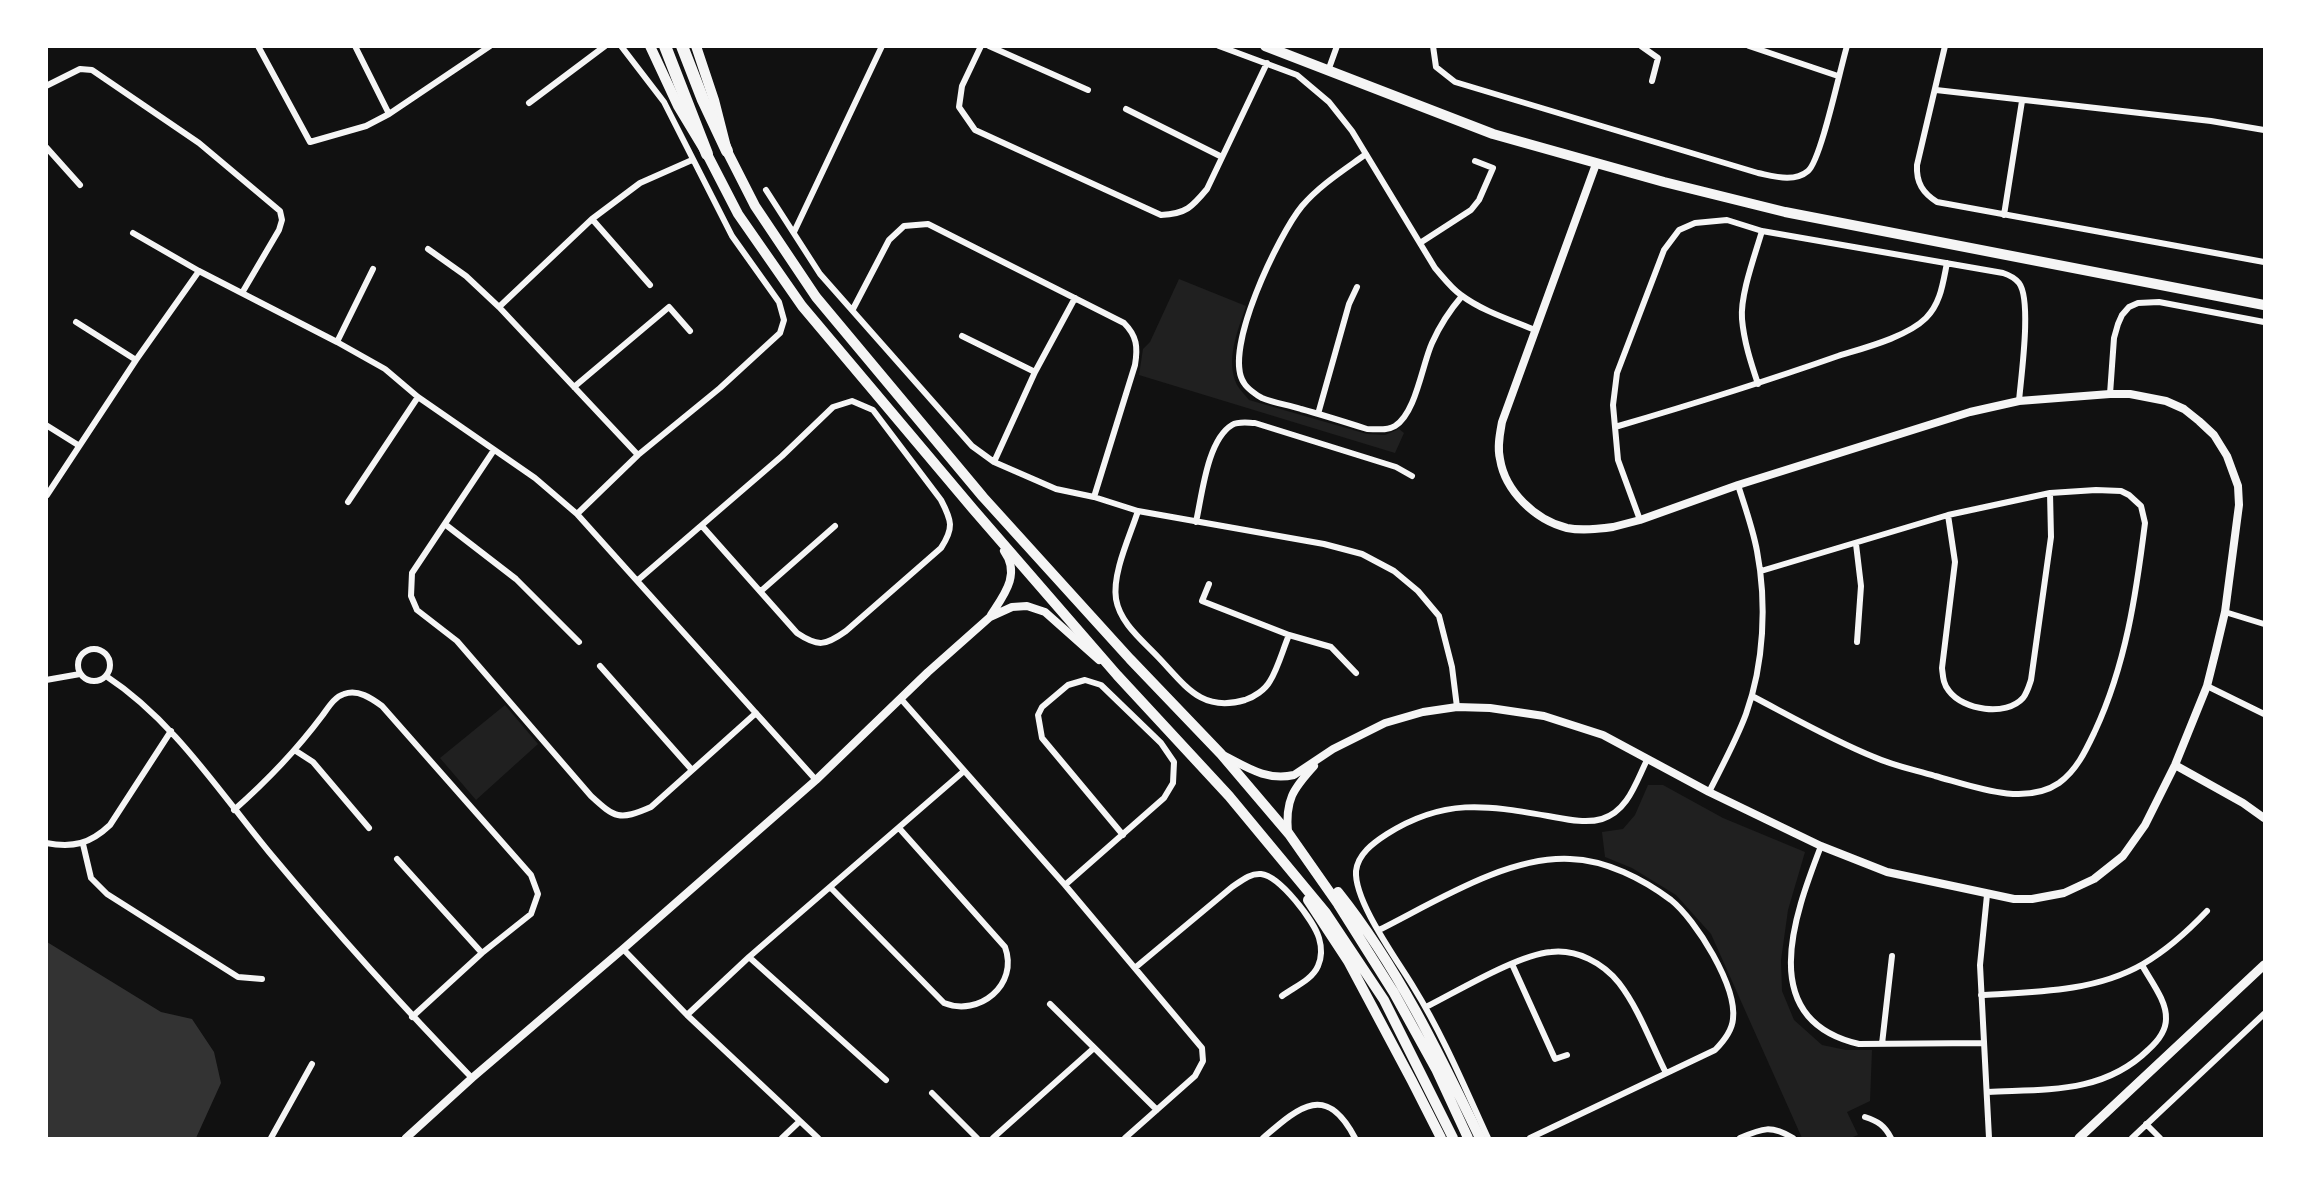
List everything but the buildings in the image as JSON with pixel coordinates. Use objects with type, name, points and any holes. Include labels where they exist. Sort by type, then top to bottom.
[{"type":"highway","points":[[665,46],[707,154]]},
{"type":"highway","points":[[682,46],[703,100],[727,151]]},
{"type":"main road","points":[[650,46],[678,106],[707,154],[738,214],[802,306],[986,527],[1117,675],[1229,796],[1326,913],[1384,1000],[1453,1138]]},
{"type":"main road","points":[[696,46],[714,100],[727,151],[755,206],[816,297],[1000,516],[1130,659],[1221,754],[1289,834],[1367,948],[1413,1025],[1468,1138]]},
{"type":"main road","points":[[1265,46],[1493,134],[1596,164],[1785,213],[2265,305]]},
{"type":"main road","points":[[1291,870],[1318,918],[1348,961],[1441,1138]]},
{"type":"main road","points":[[1319,876],[1339,892],[1403,988],[1480,1138]]},
{"type":"main road","points":[[2079,1138],[2265,965]]},
{"type":"street","points":[[258,46],[310,142],[366,126],[389,114],[490,46]]},
{"type":"street","points":[[355,46],[389,114]]},
{"type":"street","points":[[529,103],[605,46]]},
{"type":"street","points":[[577,514],[638,455],[720,388],[780,333],[784,320],[779,302],[732,236],[664,102],[621,46]]},
{"type":"street","points":[[794,232],[882,46]]},
{"type":"street","points":[[981,46],[962,86],[959,107],[975,130],[1161,215],[1179,214],[1194,204],[1207,189],[1267,63]]},
{"type":"street","points":[[989,46],[1088,90]]},
{"type":"street","points":[[1219,46],[1297,75],[1314,88],[1329,102],[1352,131],[1435,268],[1462,296],[1498,315],[1535,330]]},
{"type":"street","points":[[1328,72],[1337,46]]},
{"type":"street","points":[[1433,46],[1436,67],[1455,82],[1758,173],[1791,178],[1808,171],[1818,155],[1847,46]]},
{"type":"street","points":[[1641,46],[1658,58],[1652,81]]},
{"type":"street","points":[[1749,46],[1838,76]]},
{"type":"street","points":[[1944,46],[1936,90],[1917,165],[1917,176],[1926,195],[1937,202],[2265,262]]},
{"type":"street","points":[[46,86],[80,69],[92,70],[199,143],[280,211],[282,220],[279,230],[242,293]]},
{"type":"street","points":[[1936,90],[2195,119],[2265,130]]},
{"type":"street","points":[[2004,215],[2022,101]]},
{"type":"street","points":[[1126,109],[1222,158]]},
{"type":"street","points":[[46,147],[80,185]]},
{"type":"street","points":[[1366,154],[1317,190],[1301,207],[1275,248],[1263,275],[1240,343],[1239,363],[1244,384],[1260,398],[1367,429],[1382,430],[1395,426],[1408,411],[1432,343],[1449,312],[1462,296]]},
{"type":"street","points":[[499,307],[592,219],[640,183],[692,160]]},
{"type":"street","points":[[1420,243],[1461,217],[1479,200],[1492,168],[1474,161]]},
{"type":"street","points":[[1221,754],[1266,777],[1281,778],[1294,775],[1361,734],[1385,723],[1423,712],[1457,707],[1490,708],[1544,716],[1603,735],[1709,792],[1821,846],[1888,872],[2014,899],[2050,897],[2094,879],[2122,856],[2145,825],[2175,765],[2207,686],[2225,612],[2239,504],[2238,486],[2224,449],[2214,435],[2184,409],[2143,396],[2110,394],[2019,401],[1943,420],[1738,485],[1640,520],[1613,527],[1568,528],[1534,511],[1514,493],[1499,457],[1502,422],[1596,164]]},
{"type":"street","points":[[766,189],[820,274],[972,446],[994,462],[1056,489],[1094,497],[1138,511],[1324,544],[1362,554],[1394,571],[1418,591],[1439,616],[1451,659],[1457,707]]},
{"type":"street","points":[[592,219],[650,285]]},
{"type":"street","points":[[1640,520],[1618,460],[1612,405],[1617,374],[1664,250],[1679,231],[1695,223],[1727,220],[1762,231],[2003,273],[2019,282],[2023,291],[2025,312],[2019,401]]},
{"type":"street","points":[[853,309],[889,240],[904,226],[928,224],[1124,323],[1133,332],[1138,348],[1135,365],[1094,497]]},
{"type":"street","points":[[1758,384],[1748,352],[1742,317],[1748,277],[1762,231]]},
{"type":"street","points":[[134,233],[199,271],[337,342],[384,369],[418,397],[535,478],[577,514],[816,780]]},
{"type":"street","points":[[428,249],[466,276],[499,307],[638,455]]},
{"type":"street","points":[[1615,427],[1758,384],[1910,329],[1926,319],[1934,308],[1940,295],[1947,263]]},
{"type":"street","points":[[337,342],[373,269]]},
{"type":"street","points":[[47,495],[135,360],[199,271]]},
{"type":"street","points":[[1318,414],[1349,304],[1357,287]]},
{"type":"street","points":[[994,462],[1035,372],[1075,298]]},
{"type":"street","points":[[2110,394],[2114,338],[2122,315],[2129,307],[2138,303],[2159,302],[2265,322]]},
{"type":"street","points":[[573,387],[669,307],[690,331]]},
{"type":"street","points":[[76,322],[135,360]]},
{"type":"street","points":[[962,336],[1035,372]]},
{"type":"street","points":[[348,502],[418,397]]},
{"type":"street","points":[[638,580],[702,526],[833,407],[852,401],[873,410],[941,501],[950,517],[951,533],[941,548],[831,642],[812,643],[797,633],[702,526]]},
{"type":"street","points":[[1196,522],[1208,465],[1219,436],[1233,424],[1255,423],[1396,467],[1412,476]]},
{"type":"street","points":[[46,424],[78,445]]},
{"type":"street","points":[[494,450],[412,573],[411,597],[417,610],[457,641],[591,796],[611,814],[631,816],[651,807],[756,714]]},
{"type":"street","points":[[1709,792],[1735,741],[1752,696],[1761,644],[1761,571],[1757,548],[1738,485]]},
{"type":"street","points":[[1752,696],[1844,744],[1903,767],[1978,788],[2007,793],[2041,791],[2059,783],[2081,759],[2114,685],[2131,622],[2145,524],[2144,513],[2136,500],[2121,491],[2096,490],[2050,494],[1948,515],[1761,571]]},
{"type":"street","points":[[1948,515],[1955,562],[1942,668],[1943,680],[1948,690],[1968,704],[2003,708],[2023,698],[2031,680],[2051,537],[2050,494]]},
{"type":"street","points":[[1138,511],[1115,587],[1116,601],[1121,615],[1135,634],[1191,692],[1201,699],[1232,704],[1261,691],[1270,681],[1288,635]]},
{"type":"street","points":[[446,525],[516,579],[579,642]]},
{"type":"street","points":[[761,591],[836,526]]},
{"type":"street","points":[[406,1138],[816,780],[990,617],[1008,589],[1012,569],[1010,558],[986,527]]},
{"type":"street","points":[[1856,544],[1861,586],[1857,642]]},
{"type":"street","points":[[1209,584],[1202,602],[1288,635],[1331,647],[1356,673]]},
{"type":"street","points":[[990,617],[1019,606],[1045,612],[1117,675]]},
{"type":"street","points":[[2225,612],[2265,624]]},
{"type":"street","points":[[46,680],[80,674],[90,681],[101,680],[109,670],[108,658],[98,650],[85,651],[78,662],[80,674]]},
{"type":"street","points":[[600,666],[692,770]]},
{"type":"street","points":[[105,676],[129,692],[171,731],[357,956],[412,1017],[472,1078]]},
{"type":"street","points":[[1065,885],[1123,835],[1164,798],[1173,783],[1174,762],[1161,743],[1101,685],[1085,680],[1068,685],[1042,707],[1038,715],[1042,738],[1123,835]]},
{"type":"street","points":[[2207,686],[2265,714]]},
{"type":"street","points":[[234,810],[296,751],[333,700],[345,693],[358,693],[382,706],[531,875],[538,894],[531,914],[482,953],[412,1017]]},
{"type":"street","points":[[901,699],[1136,967],[1202,1048],[1203,1061],[1195,1076],[1125,1138]]},
{"type":"street","points":[[46,843],[71,846],[83,844],[110,825],[171,731]]},
{"type":"street","points":[[296,751],[313,762],[369,828]]},
{"type":"street","points":[[1289,834],[1288,809],[1293,791],[1321,759]]},
{"type":"street","points":[[1488,1138],[1426,1007],[1361,900],[1356,871],[1360,860],[1366,849],[1383,836],[1406,822],[1439,810],[1466,806],[1492,807],[1584,821],[1601,819],[1614,813],[1627,801],[1647,760]]},
{"type":"street","points":[[2175,765],[2265,818]]},
{"type":"street","points":[[687,1015],[749,957],[964,771]]},
{"type":"street","points":[[830,887],[944,1003],[967,1008],[982,1002],[991,995],[1006,978],[1009,965],[1005,947],[899,828]]},
{"type":"street","points":[[83,844],[91,878],[107,894],[238,977],[262,980]]},
{"type":"street","points":[[1821,846],[1802,894],[1791,956],[1792,987],[1802,1009],[1828,1033],[1842,1040],[1859,1044],[1983,1043]]},
{"type":"street","points":[[1379,930],[1492,874],[1538,861],[1571,859],[1598,863],[1634,877],[1673,902],[1706,942],[1721,971],[1733,1006],[1731,1028],[1724,1041],[1715,1050],[1530,1138]]},
{"type":"street","points":[[397,860],[482,953]]},
{"type":"street","points":[[1136,967],[1232,887],[1249,876],[1262,874],[1274,878],[1285,887],[1319,935],[1321,948],[1317,968],[1310,977],[1282,996]]},
{"type":"street","points":[[1987,895],[1980,965],[1989,1138]]},
{"type":"street","points":[[1981,995],[2068,988],[2100,980],[2142,965],[2189,929],[2207,911]]},
{"type":"street","points":[[623,949],[687,1015],[818,1138]]},
{"type":"street","points":[[1426,1007],[1512,964],[1550,952],[1580,954],[1593,960],[1617,981],[1628,996],[1666,1072]]},
{"type":"street","points":[[1882,1044],[1892,956]]},
{"type":"street","points":[[749,957],[886,1080]]},
{"type":"street","points":[[1512,964],[1556,1059],[1568,1054]]},
{"type":"street","points":[[1988,1092],[2065,1088],[2090,1084],[2109,1078],[2142,1057],[2163,1032],[2166,1020],[2163,1006],[2142,965]]},
{"type":"street","points":[[1050,1004],[1157,1110]]},
{"type":"street","points":[[2132,1138],[2264,1015]]},
{"type":"street","points":[[993,1138],[1094,1048]]},
{"type":"street","points":[[270,1138],[312,1064]]},
{"type":"street","points":[[932,1093],[978,1138]]},
{"type":"street","points":[[1263,1138],[1302,1108],[1316,1104],[1329,1107],[1343,1119],[1355,1138]]},
{"type":"street","points":[[1865,1117],[1876,1120],[1891,1138]]},
{"type":"street","points":[[782,1138],[800,1121]]},
{"type":"street","points":[[2146,1124],[2160,1138]]},
{"type":"street","points":[[1740,1138],[1760,1129],[1777,1129],[1793,1138]]},
{"type":"shaded area","points":[[1179,279],[1246,306],[1234,345],[1232,365],[1237,385],[1249,400],[1367,434],[1385,435],[1399,429],[1404,433],[1395,453],[1139,375],[1143,349],[1150,342]]},
{"type":"shaded area","points":[[505,705],[538,744],[476,800],[440,758]]},
{"type":"shaded area","points":[[1648,785],[1663,785],[1723,818],[1805,852],[1788,910],[1781,960],[1782,991],[1794,1020],[1822,1045],[1846,1050],[1872,1050],[1870,1101],[1847,1112],[1858,1135],[1850,1138],[1802,1138],[1711,934],[1676,895],[1632,868],[1605,857],[1602,832],[1623,829],[1635,815]]},
{"type":"shaded area","points":[[47,942],[161,1012],[192,1019],[214,1052],[221,1083],[196,1138],[47,1138]]}]
